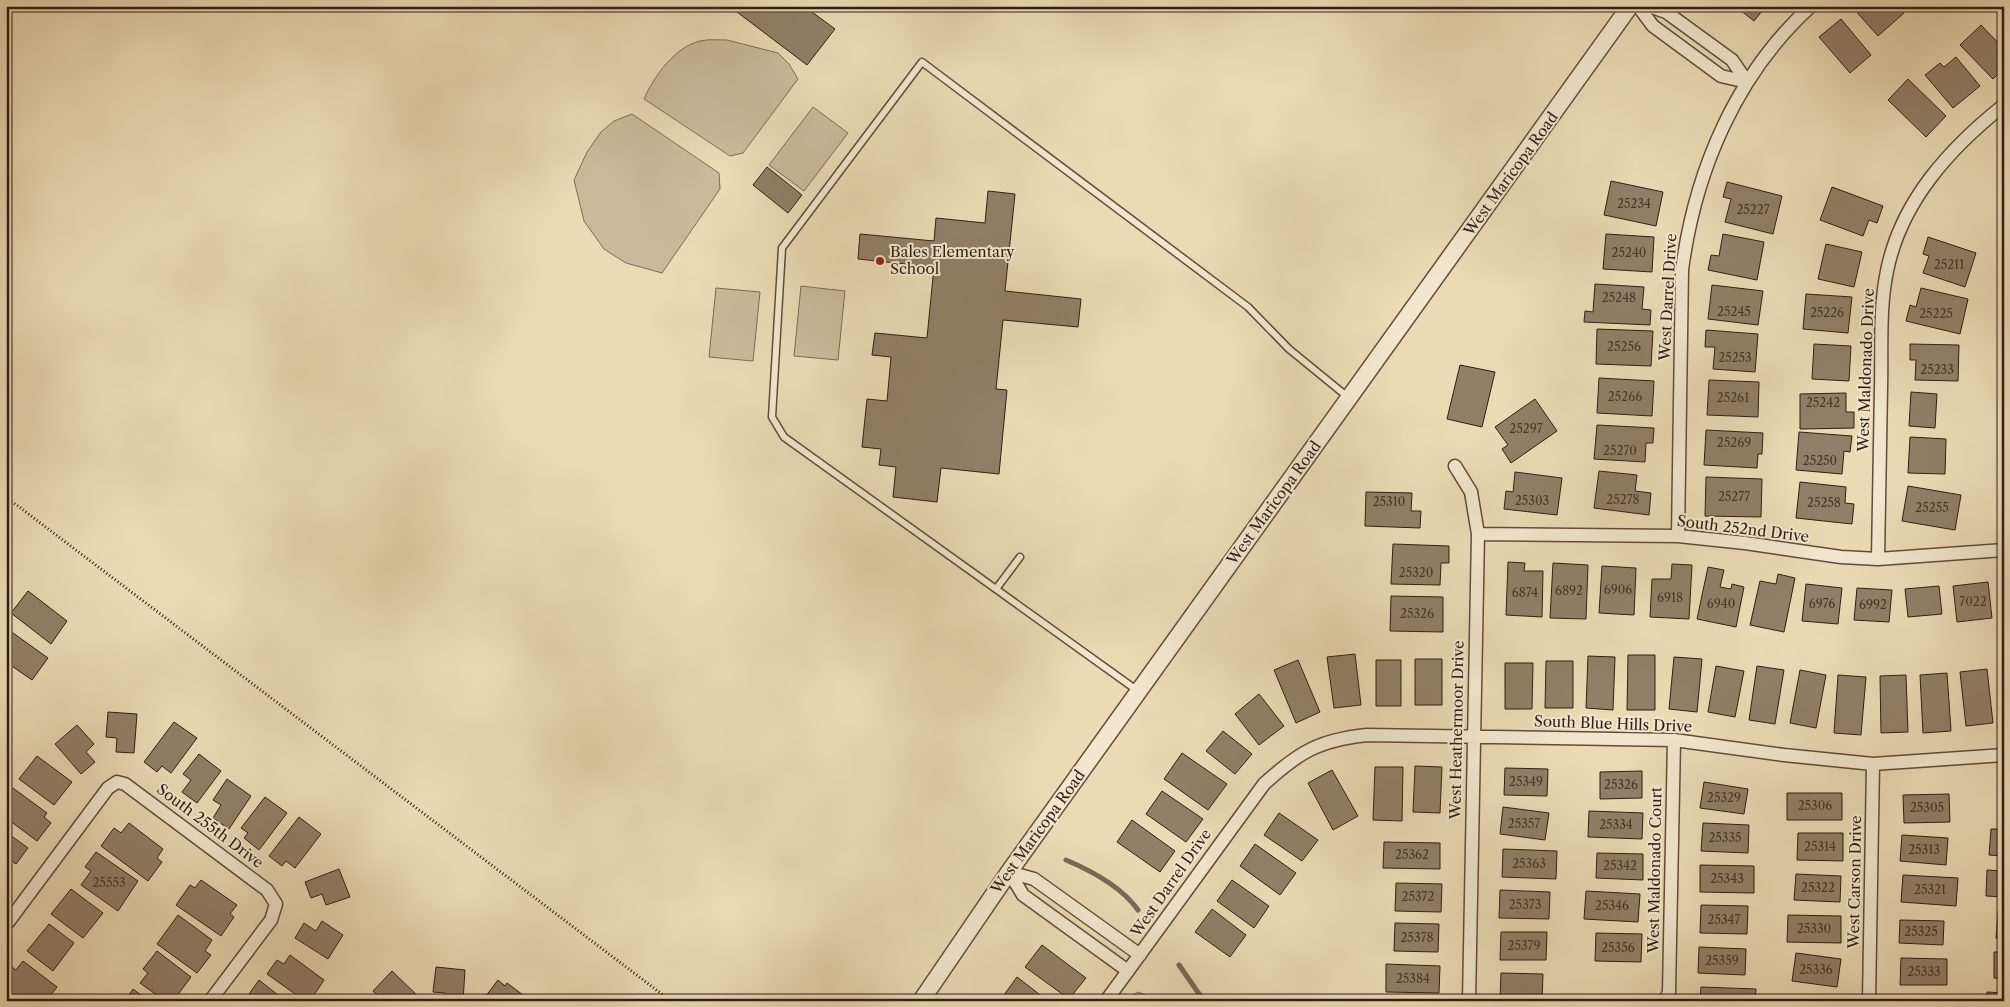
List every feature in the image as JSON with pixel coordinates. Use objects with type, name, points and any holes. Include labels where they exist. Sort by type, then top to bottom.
[{"type":"street","name":"West Maricopa Road","points":[[921,1001],[1009,872],[1630,6]]},
{"type":"street","points":[[1638,6],[1653,26],[1721,76],[1747,82]]},
{"type":"street","points":[[1649,6],[1666,12],[1732,60],[1747,82]]},
{"type":"street","name":"West Darrel Drive","points":[[1678,536],[1682,270],[1688,227],[1701,182],[1727,119],[1747,82],[1785,32],[1811,6]]},
{"type":"street","name":"West Maldonado Drive","points":[[1878,558],[1883,303],[1893,249],[1919,193],[1937,167],[1956,146],[2004,105]]},
{"type":"street","name":"West Heathermoor Drive","points":[[1455,466],[1471,492],[1478,534],[1472,737],[1469,1001]]},
{"type":"street","name":"South 252nd Drive","points":[[1478,534],[1678,536],[1745,543],[1841,557],[1878,558],[2004,550]]},
{"type":"street","name":"South Blue Hills Drive","points":[[1264,784],[1286,764],[1307,750],[1326,741],[1367,735],[1674,740],[1784,755],[1873,764],[2004,755]]},
{"type":"street","name":"West Maldonado Court","points":[[1664,1001],[1669,992],[1674,740]]},
{"type":"street","name":"West Carson Drive","points":[[1869,1001],[1873,764]]},
{"type":"street","name":"South 255th Drive","points":[[6,925],[101,797],[108,788],[117,782],[133,789],[267,890],[276,904],[271,920],[210,1001]]},
{"type":"street","name":"West Darrel Drive","points":[[1106,1001],[1264,784]]},
{"type":"street","points":[[1009,872],[1034,879],[1140,955]]},
{"type":"street","points":[[1009,872],[1023,896],[1128,971]]},
{"type":"lane","points":[[1139,692],[784,437],[772,416],[782,248],[922,62],[1248,307],[1289,349],[1350,399]]},
{"type":"lane","points":[[996,589],[1020,557]]},
{"type":"path","points":[[6,497],[671,1001]]},
{"type":"shaded area","points":[[727,40],[778,53],[789,64],[798,79],[743,153],[730,156],[644,99],[653,81],[666,64],[682,49],[700,41]]},
{"type":"shaded area","points":[[813,107],[848,133],[804,191],[769,165]]},
{"type":"shaded area","points":[[632,114],[719,173],[720,189],[662,273],[626,263],[604,249],[584,221],[574,180],[587,152],[601,132],[614,121]]},
{"type":"shaded area","points":[[801,286],[845,291],[838,360],[794,356]]},
{"type":"shaded area","points":[[716,288],[760,292],[753,361],[709,357]]},
{"type":"shaded area","points":[[1138,992],[1162,1001],[1124,1001]]},
{"type":"building","points":[[729,6],[804,6],[835,29],[807,65]]},
{"type":"building","points":[[1735,6],[1766,6],[1754,21]]},
{"type":"building","points":[[1855,6],[1899,6],[1904,13],[1878,36],[1853,8]]},
{"type":"building","points":[[1841,19],[1871,55],[1850,73],[1819,37]]},
{"type":"building","points":[[1981,25],[2004,49],[2004,68],[1993,79],[1960,45]]},
{"type":"building","points":[[1956,57],[1980,86],[1953,108],[1925,75],[1940,63],[1944,67]]},
{"type":"building","points":[[1908,79],[1946,116],[1926,137],[1888,100]]},
{"type":"building","points":[[767,167],[802,195],[788,213],[753,185]]},
{"type":"building","points":[[1611,181],[1663,192],[1656,226],[1604,215]]},
{"type":"building","points":[[1727,182],[1782,196],[1773,234],[1725,222],[1731,199],[1723,197]]},
{"type":"building","points":[[1832,187],[1883,206],[1877,223],[1869,220],[1863,236],[1820,220]]},
{"type":"building","points":[[988,191],[1015,194],[1005,291],[1081,299],[1078,327],[1003,320],[996,389],[1007,390],[999,474],[941,468],[937,502],[893,497],[896,467],[879,465],[881,449],[862,447],[867,399],[887,401],[891,357],[872,355],[875,333],[927,338],[934,267],[858,259],[860,234],[934,241],[936,218],[985,223]]},
{"type":"building","points":[[1606,234],[1654,237],[1652,272],[1603,269]]},
{"type":"building","points":[[1723,234],[1764,242],[1757,280],[1708,270],[1711,255],[1719,256]]},
{"type":"building","points":[[1928,237],[1976,253],[1965,287],[1923,273],[1929,256],[1923,254]]},
{"type":"building","points":[[1826,244],[1862,252],[1854,287],[1818,279]]},
{"type":"building","points":[[1595,284],[1644,287],[1642,309],[1651,310],[1650,325],[1584,322],[1585,311],[1593,312]]},
{"type":"building","points":[[1712,285],[1763,291],[1758,325],[1708,319]]},
{"type":"building","points":[[1921,288],[1968,299],[1960,334],[1906,321],[1910,305],[1916,307]]},
{"type":"building","points":[[1806,294],[1852,297],[1848,333],[1803,329]]},
{"type":"building","points":[[1597,329],[1653,331],[1651,366],[1596,364]]},
{"type":"building","points":[[1706,330],[1758,334],[1755,372],[1713,369],[1715,347],[1705,347]]},
{"type":"building","points":[[1814,344],[1851,346],[1849,381],[1812,379]]},
{"type":"building","points":[[1910,344],[1959,345],[1958,381],[1915,380],[1916,360],[1910,360]]},
{"type":"building","points":[[1460,365],[1495,372],[1482,427],[1447,419]]},
{"type":"building","points":[[1599,378],[1654,381],[1652,416],[1597,413]]},
{"type":"building","points":[[1709,380],[1759,382],[1758,417],[1707,415]]},
{"type":"building","points":[[1911,392],[1937,394],[1935,428],[1909,426]]},
{"type":"building","points":[[1846,393],[1846,412],[1854,412],[1854,428],[1800,429],[1800,394]]},
{"type":"building","points":[[1535,399],[1557,431],[1511,463],[1502,449],[1508,445],[1495,427]]},
{"type":"building","points":[[1597,425],[1654,428],[1653,443],[1646,443],[1645,462],[1594,459]]},
{"type":"building","points":[[1706,430],[1763,433],[1762,454],[1758,454],[1757,468],[1704,465]]},
{"type":"building","points":[[1799,432],[1852,436],[1850,452],[1844,451],[1842,474],[1796,470]]},
{"type":"building","points":[[1910,437],[1946,439],[1945,474],[1908,473]]},
{"type":"building","points":[[1599,471],[1637,475],[1635,491],[1651,493],[1649,515],[1594,508]]},
{"type":"building","points":[[1515,472],[1562,478],[1557,515],[1504,509],[1506,491],[1513,492]]},
{"type":"building","points":[[1706,477],[1762,479],[1761,517],[1705,516]]},
{"type":"building","points":[[1800,482],[1846,487],[1845,503],[1854,504],[1852,524],[1796,518]]},
{"type":"building","points":[[1908,486],[1961,495],[1955,530],[1902,521]]},
{"type":"building","points":[[1366,492],[1412,493],[1411,511],[1421,511],[1420,528],[1365,526]]},
{"type":"building","points":[[1393,544],[1449,546],[1449,563],[1441,563],[1440,585],[1391,584]]},
{"type":"building","points":[[1508,562],[1525,563],[1524,571],[1543,571],[1542,617],[1506,615]]},
{"type":"building","points":[[1553,563],[1588,565],[1586,619],[1550,618]]},
{"type":"building","points":[[1672,564],[1692,565],[1689,619],[1650,617],[1652,579],[1671,579]]},
{"type":"building","points":[[1602,566],[1636,568],[1634,615],[1599,613]]},
{"type":"building","points":[[1708,567],[1724,570],[1720,587],[1731,589],[1732,584],[1744,587],[1736,627],[1697,619]]},
{"type":"building","points":[[1778,574],[1795,578],[1784,632],[1750,625],[1760,581],[1776,584]]},
{"type":"building","points":[[1988,582],[1992,618],[1957,622],[1953,586]]},
{"type":"building","points":[[1806,584],[1842,588],[1838,624],[1802,621]]},
{"type":"building","points":[[1939,586],[1942,614],[1908,617],[1905,589]]},
{"type":"building","points":[[1857,588],[1892,590],[1889,622],[1854,620]]},
{"type":"building","points":[[28,591],[67,621],[51,644],[11,613]]},
{"type":"building","points":[[1391,596],[1443,597],[1443,632],[1390,631]]},
{"type":"building","points":[[6,628],[48,658],[32,680],[6,662]]},
{"type":"building","points":[[1355,654],[1361,705],[1334,708],[1327,657]]},
{"type":"building","points":[[1628,655],[1655,655],[1655,710],[1627,710]]},
{"type":"building","points":[[1588,656],[1615,657],[1613,710],[1586,708]]},
{"type":"building","points":[[1674,657],[1702,659],[1697,712],[1669,709]]},
{"type":"building","points":[[1415,659],[1442,659],[1442,705],[1415,705]]},
{"type":"building","points":[[1298,660],[1320,712],[1296,723],[1274,670]]},
{"type":"building","points":[[1376,660],[1401,660],[1401,706],[1376,706]]},
{"type":"building","points":[[1546,661],[1573,661],[1573,708],[1545,708]]},
{"type":"building","points":[[1505,663],[1533,663],[1532,709],[1505,709]]},
{"type":"building","points":[[1716,666],[1744,671],[1735,717],[1708,712]]},
{"type":"building","points":[[1757,666],[1784,670],[1775,724],[1749,720]]},
{"type":"building","points":[[1987,669],[1993,723],[1966,726],[1960,672]]},
{"type":"building","points":[[1800,670],[1826,675],[1816,728],[1790,723]]},
{"type":"building","points":[[1947,673],[1951,731],[1923,733],[1920,675]]},
{"type":"building","points":[[1838,675],[1866,677],[1861,735],[1834,733]]},
{"type":"building","points":[[1906,675],[1908,732],[1881,733],[1880,676]]},
{"type":"building","points":[[6,679],[12,683],[6,691]]},
{"type":"building","points":[[1259,694],[1284,726],[1259,745],[1235,714]]},
{"type":"building","points":[[108,712],[137,714],[134,753],[116,752],[117,738],[106,737]]},
{"type":"building","points":[[174,722],[197,738],[171,773],[162,766],[157,772],[144,762]]},
{"type":"building","points":[[77,725],[94,744],[86,752],[95,762],[81,774],[55,744]]},
{"type":"building","points":[[1223,731],[1252,754],[1235,774],[1206,751]]},
{"type":"building","points":[[1182,753],[1227,784],[1208,810],[1164,779]]},
{"type":"building","points":[[199,754],[221,771],[197,803],[182,792],[191,780],[183,774]]},
{"type":"building","points":[[37,756],[72,782],[54,805],[19,779]]},
{"type":"building","points":[[1415,766],[1442,767],[1440,813],[1413,812]]},
{"type":"building","points":[[1375,767],[1403,767],[1402,821],[1373,820]]},
{"type":"building","points":[[1505,768],[1548,769],[1547,796],[1504,795]]},
{"type":"building","points":[[1332,770],[1358,816],[1333,830],[1308,783]]},
{"type":"building","points":[[1642,771],[1642,798],[1600,799],[1600,772]]},
{"type":"building","points":[[227,779],[251,796],[229,829],[213,818],[221,805],[213,800]]},
{"type":"building","points":[[1704,782],[1748,789],[1744,814],[1700,808]]},
{"type":"building","points":[[13,788],[47,813],[44,817],[51,823],[37,841],[6,818],[6,797]]},
{"type":"building","points":[[1162,791],[1203,819],[1186,842],[1146,814]]},
{"type":"building","points":[[1787,793],[1842,793],[1842,820],[1787,820]]},
{"type":"building","points":[[1949,794],[1950,822],[1904,823],[1903,795]]},
{"type":"building","points":[[265,797],[287,813],[259,850],[244,838],[248,833],[241,828]]},
{"type":"building","points":[[1503,807],[1549,813],[1545,840],[1500,834]]},
{"type":"building","points":[[1589,811],[1643,813],[1642,839],[1588,837]]},
{"type":"building","points":[[1279,813],[1318,840],[1302,861],[1264,835]]},
{"type":"building","points":[[299,817],[321,834],[295,868],[286,861],[282,866],[269,856]]},
{"type":"building","points":[[1132,820],[1175,851],[1160,872],[1117,842]]},
{"type":"building","points":[[129,823],[163,849],[157,858],[162,862],[148,881],[101,846],[114,828],[121,833]]},
{"type":"building","points":[[1703,823],[1749,825],[1748,853],[1701,851]]},
{"type":"building","points":[[1991,829],[2004,829],[2004,856],[1989,855]]},
{"type":"building","points":[[6,832],[28,848],[16,864],[10,860],[6,865]]},
{"type":"building","points":[[1798,833],[1843,833],[1843,861],[1797,860]]},
{"type":"building","points":[[1902,835],[1948,838],[1946,865],[1900,861]]},
{"type":"building","points":[[1384,842],[1440,843],[1440,869],[1383,868]]},
{"type":"building","points":[[1255,844],[1296,873],[1280,895],[1240,866]]},
{"type":"building","points":[[1503,849],[1557,851],[1556,879],[1502,877]]},
{"type":"building","points":[[96,852],[138,881],[118,911],[81,885],[91,871],[85,867]]},
{"type":"building","points":[[1597,853],[1643,854],[1643,880],[1596,878]]},
{"type":"building","points":[[1700,865],[1754,866],[1754,893],[1700,892]]},
{"type":"building","points":[[339,869],[350,897],[326,905],[322,894],[311,898],[305,882]]},
{"type":"building","points":[[1987,870],[2004,871],[2004,897],[1986,896]]},
{"type":"building","points":[[1796,874],[1841,876],[1840,902],[1794,900]]},
{"type":"building","points":[[1903,875],[1958,878],[1956,906],[1901,902]]},
{"type":"building","points":[[201,880],[237,905],[230,914],[234,917],[221,936],[176,905],[190,885],[195,888]]},
{"type":"building","points":[[1232,880],[1269,906],[1254,928],[1217,901]]},
{"type":"building","points":[[1396,883],[1442,884],[1441,912],[1395,911]]},
{"type":"building","points":[[71,889],[103,913],[83,938],[51,914]]},
{"type":"building","points":[[1500,890],[1550,892],[1549,919],[1499,918]]},
{"type":"building","points":[[1586,891],[1640,894],[1638,922],[1584,919]]},
{"type":"building","points":[[1701,905],[1748,906],[1747,934],[1700,933]]},
{"type":"building","points":[[1212,909],[1246,935],[1230,957],[1195,932]]},
{"type":"building","points":[[1998,911],[2004,911],[2004,938],[1996,938]]},
{"type":"building","points":[[178,915],[212,940],[205,951],[211,955],[197,973],[157,944]]},
{"type":"building","points":[[1788,915],[1841,916],[1841,943],[1787,942]]},
{"type":"building","points":[[1900,920],[1944,921],[1943,945],[1899,943]]},
{"type":"building","points":[[322,921],[343,935],[328,959],[295,938],[304,923],[316,931]]},
{"type":"building","points":[[1395,923],[1439,924],[1438,952],[1394,951]]},
{"type":"building","points":[[49,924],[74,943],[53,971],[27,951]]},
{"type":"building","points":[[1501,932],[1547,932],[1546,960],[1500,960]]},
{"type":"building","points":[[1596,933],[1642,934],[1641,962],[1595,961]]},
{"type":"building","points":[[1042,945],[1086,978],[1069,999],[1025,967]]},
{"type":"building","points":[[1699,947],[1746,949],[1745,975],[1698,973]]},
{"type":"building","points":[[157,951],[191,977],[173,1001],[165,1001],[140,983],[148,973],[143,969]]},
{"type":"building","points":[[1994,952],[2004,952],[2004,979],[1994,978]]},
{"type":"building","points":[[1796,953],[1841,959],[1837,987],[1792,981]]},
{"type":"building","points":[[290,955],[324,980],[310,1001],[305,1001],[267,974],[277,960],[284,964]]},
{"type":"building","points":[[1901,958],[1947,959],[1947,985],[1900,985]]},
{"type":"building","points":[[23,961],[57,987],[51,995],[56,1001],[17,1001],[6,993],[6,974],[12,967],[16,970]]},
{"type":"building","points":[[1386,964],[1440,966],[1439,993],[1386,992]]},
{"type":"building","points":[[436,967],[465,970],[463,1001],[445,1001],[445,993],[433,992]]},
{"type":"building","points":[[392,971],[423,1001],[383,1001],[373,991]]},
{"type":"building","points":[[1501,973],[1543,974],[1542,1001],[1500,999]]},
{"type":"building","points":[[1017,977],[1048,1001],[1003,1001],[1001,999]]},
{"type":"building","points":[[259,980],[286,1001],[254,1001],[255,999],[249,994]]},
{"type":"building","points":[[498,980],[505,986],[507,983],[523,995],[519,1001],[482,1001]]},
{"type":"building","points":[[1701,987],[1756,989],[1755,1001],[1700,1001]]},
{"type":"building","points":[[133,989],[149,1001],[125,1001]]},
{"type":"building","points":[[1987,992],[2004,993],[2004,1001],[1987,1001]]},
{"type":"building","points":[[1899,997],[1946,1000],[1899,1001]]},
{"type":"building","points":[[1794,998],[1841,998],[1841,1001],[1794,1001]]},
{"type":"waterway","points":[[1066,860],[1096,874],[1115,887],[1138,910]]},
{"type":"waterway","points":[[1179,965],[1204,1001]]},
{"type":"place","name":"Bales Elementary School","points":[[880,261]]}]
